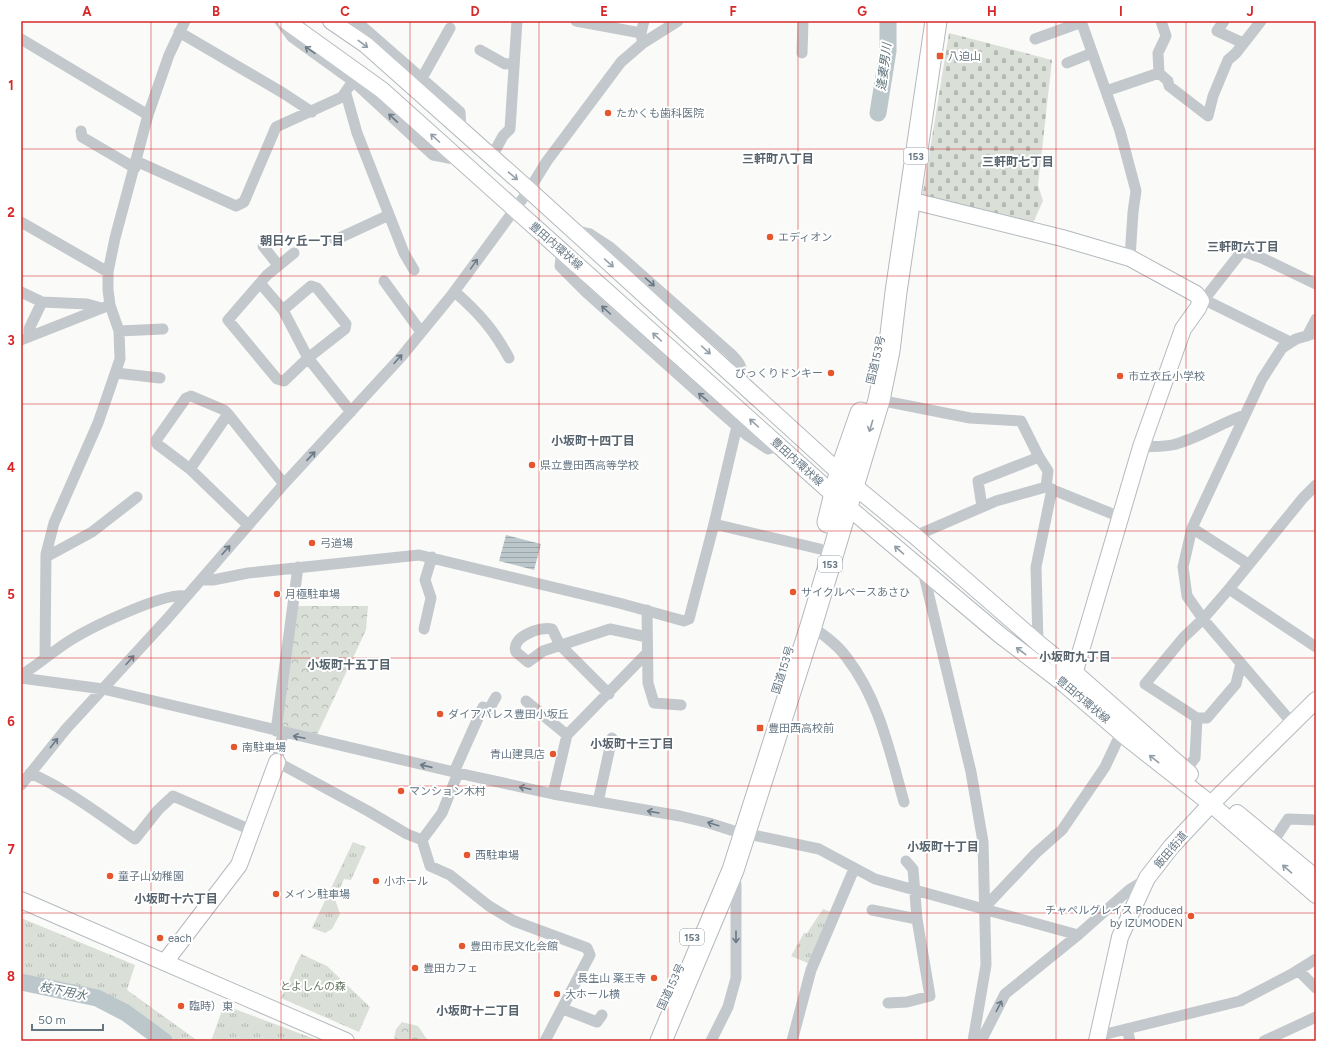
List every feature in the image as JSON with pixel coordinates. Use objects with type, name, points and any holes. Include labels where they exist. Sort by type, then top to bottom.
[{"type":"highway","name":"国道153号","points":[[847,479],[879,400],[889,351],[909,200],[936,21]]},
{"type":"highway","name":"国道153号","points":[[646,1041],[739,832],[811,626],[871,383],[887,309],[896,292]]},
{"type":"highway","name":"国道153号","points":[[661,1041],[733,870],[739,832],[820,549],[841,501]]},
{"type":"street","points":[[45,658],[46,558],[54,522],[98,423],[120,359],[119,331],[106,306],[108,272],[115,238],[148,115],[169,55],[185,21]]},
{"type":"street","points":[[280,21],[292,38],[353,81],[433,155],[459,160]]},
{"type":"street","name":"豊田内環状線","points":[[286,21],[382,90],[779,446],[923,571],[1000,635],[1069,688],[1121,733],[1273,842],[1316,878]]},
{"type":"street","name":"豊田内環状線","points":[[331,21],[366,45],[491,158],[529,190],[847,479],[1038,643],[1074,672],[1186,771],[1215,801],[1316,895]]},
{"type":"street","points":[[491,158],[503,136],[510,129],[517,21]]},
{"type":"street","points":[[576,21],[642,38]]},
{"type":"street","points":[[642,38],[644,21]]},
{"type":"street","points":[[21,785],[66,729],[104,689],[185,596],[201,580],[284,484],[351,412],[455,292],[513,209],[529,190],[547,161],[621,62],[642,38],[678,21]]},
{"type":"street","points":[[802,53],[803,21]]},
{"type":"street","points":[[1161,21],[1166,36],[1158,54],[1159,73],[1168,81],[1169,86],[1208,116],[1213,96],[1228,60],[1261,21]]},
{"type":"street","points":[[1224,21],[1217,31],[1243,43]]},
{"type":"street","points":[[359,22],[460,112],[461,131]]},
{"type":"street","points":[[1036,39],[1081,22],[1106,91],[1129,163],[1136,191],[1130,258]]},
{"type":"street","points":[[422,78],[450,28]]},
{"type":"street","points":[[179,32],[283,93],[312,112]]},
{"type":"street","points":[[21,39],[148,115]]},
{"type":"street","points":[[480,50],[505,64],[514,63]]},
{"type":"street","points":[[1067,63],[1092,53]]},
{"type":"street","points":[[1106,91],[1159,73]]},
{"type":"street","points":[[81,131],[82,137],[135,165],[236,206],[244,202],[276,127],[312,112],[346,94],[353,81]]},
{"type":"street","points":[[346,94],[357,133],[404,253],[414,270]]},
{"type":"street","points":[[909,200],[1062,238],[1130,258],[1196,294],[1201,301],[1207,302],[1290,342]]},
{"type":"street","points":[[335,240],[389,215]]},
{"type":"street","points":[[21,222],[108,272]]},
{"type":"street","points":[[572,230],[590,234],[610,247],[734,357],[740,363],[742,373],[742,378],[740,381]]},
{"type":"street","points":[[264,246],[278,265]]},
{"type":"street","points":[[562,251],[560,266],[588,294],[748,436],[768,449],[779,446]]},
{"type":"street","points":[[1069,688],[1141,447],[1183,329],[1198,308],[1201,301],[1206,297],[1242,251],[1262,258],[1316,284]]},
{"type":"street","points":[[283,310],[311,286],[314,286],[346,324],[345,329],[308,358],[284,381],[281,381],[228,320],[260,283],[278,265],[294,253]]},
{"type":"street","points":[[384,281],[421,332]]},
{"type":"street","points":[[260,283],[283,310],[308,358],[351,412]]},
{"type":"street","points":[[21,292],[42,302],[106,306]]},
{"type":"street","points":[[455,292],[478,312],[496,335],[508,358]]},
{"type":"street","points":[[25,338],[42,302]]},
{"type":"street","points":[[25,338],[106,306]]},
{"type":"street","points":[[1293,724],[1203,619],[1187,596],[1183,567],[1192,528],[1267,370],[1282,348],[1290,342],[1311,334],[1316,319]]},
{"type":"street","points":[[119,331],[163,329]]},
{"type":"street","points":[[116,372],[160,378]]},
{"type":"street","points":[[248,526],[190,469],[157,444],[158,436],[189,396],[224,410],[284,484]]},
{"type":"street","points":[[879,400],[970,418],[1021,421],[1039,457],[1048,471],[1049,488],[1036,567],[1038,643]]},
{"type":"street","points":[[190,469],[228,414]]},
{"type":"street","points":[[1141,447],[1172,445],[1198,436],[1225,422],[1245,416]]},
{"type":"street","points":[[201,580],[213,580],[248,573],[298,567],[419,555],[647,610],[684,621],[689,619],[714,524],[737,426]]},
{"type":"street","points":[[982,507],[978,481],[1039,457]]},
{"type":"street","points":[[1241,663],[1236,684],[1207,718],[1197,718],[1145,684],[1184,637],[1203,619],[1229,589],[1248,564],[1316,485]]},
{"type":"street","points":[[915,536],[996,501],[1049,488],[1084,504],[1120,517]]},
{"type":"street","points":[[46,558],[92,532],[137,497]]},
{"type":"street","points":[[714,524],[820,549]]},
{"type":"street","points":[[1192,528],[1248,564]]},
{"type":"street","points":[[424,629],[431,598],[425,580],[432,557]]},
{"type":"street","points":[[165,962],[239,865],[277,762],[279,732],[298,567]]},
{"type":"street","points":[[923,571],[976,798],[983,842],[986,964],[973,1041]]},
{"type":"street","points":[[1229,589],[1316,647]]},
{"type":"street","points":[[21,676],[74,638],[131,611],[178,595],[185,596]]},
{"type":"street","points":[[647,610],[646,653],[648,683],[654,703],[681,706]]},
{"type":"street","points":[[811,626],[828,637],[848,658],[864,685],[881,722],[904,802]]},
{"type":"street","points":[[608,694],[560,645],[610,628],[647,637]]},
{"type":"street","points":[[553,794],[567,735],[646,653]]},
{"type":"street","points":[[21,676],[104,689],[204,712],[279,732],[456,773],[553,794],[680,816],[739,832],[819,849],[875,879],[1078,935]]},
{"type":"street","points":[[422,840],[442,813],[456,773],[483,706],[488,710],[496,697]]},
{"type":"street","points":[[526,700],[567,735]]},
{"type":"street","name":"飯田街道","points":[[1097,1038],[1120,937],[1147,878],[1171,847],[1316,700]]},
{"type":"street","points":[[1186,771],[1195,758],[1197,718]]},
{"type":"street","points":[[984,908],[1036,853],[1062,830],[1105,767],[1121,733]]},
{"type":"street","points":[[598,802],[612,738]]},
{"type":"street","points":[[277,762],[368,811],[407,834],[422,840]]},
{"type":"street","points":[[30,773],[102,814],[135,839],[158,810],[173,796],[251,830]]},
{"type":"street","points":[[1273,842],[1288,819],[1316,820]]},
{"type":"street","points":[[422,840],[430,866],[450,875],[489,906],[514,921],[587,948],[590,955],[545,1041]]},
{"type":"street","points":[[888,1003],[907,1002],[930,996],[917,919],[913,869],[906,861]]},
{"type":"street","points":[[792,1041],[811,970],[854,869]]},
{"type":"street","points":[[711,1041],[728,1007],[736,978],[736,884],[733,870]]},
{"type":"street","points":[[981,1041],[1005,994],[1078,935],[1130,890],[1147,878]]},
{"type":"street","points":[[21,900],[346,1041]]},
{"type":"street","points":[[872,910],[917,919]]},
{"type":"street","points":[[715,912],[736,919]]},
{"type":"street","points":[[1097,1038],[1240,1001],[1316,959]]},
{"type":"street","points":[[1298,970],[1316,988]]},
{"type":"street","points":[[562,1009],[597,1022],[602,1015]]},
{"type":"street","points":[[1264,1041],[1316,1017]]},
{"type":"street","points":[[1127,1029],[1130,1041]]},
{"type":"green space","points":[[949,33],[1052,60],[1038,185],[1043,201],[1032,225],[922,199]]},
{"type":"green space","points":[[297,606],[368,606],[366,630],[316,737],[279,729]]},
{"type":"green space","points":[[353,842],[366,847],[351,880],[344,879],[335,899],[340,914],[332,929],[325,933],[312,928]]},
{"type":"green space","points":[[823,909],[833,913],[810,964],[791,956],[804,933],[807,933]]},
{"type":"green space","points":[[21,918],[135,965],[127,990],[198,1041],[173,1041],[123,1007],[100,995],[21,979]]},
{"type":"green space","name":"とよしんの森","points":[[301,954],[327,966],[370,1007],[359,1032],[281,998]]},
{"type":"green space","points":[[224,1005],[320,1041],[211,1041]]},
{"type":"green space","points":[[402,1022],[418,1026],[426,1038],[431,1041],[400,1041],[394,1038],[396,1029]]},
{"type":"shaded area","points":[[506,535],[541,544],[534,570],[499,561]]},
{"type":"waterway","name":"逢妻男川","points":[[878,113],[888,51],[888,21]]},
{"type":"waterway","name":"枝下用水","points":[[21,982],[97,998],[126,1013],[164,1041]]},
{"type":"place","name":"八迫山","points":[[940,56]]},
{"type":"place","name":"たかくも歯科医院","points":[[608,113]]},
{"type":"place","name":"エディオン","points":[[770,237]]},
{"type":"place","name":"びっくりドンキー","points":[[831,373]]},
{"type":"place","name":"市立衣丘小学校","points":[[1120,376]]},
{"type":"place","name":"県立豊田西高等学校","points":[[532,465]]},
{"type":"place","name":"弓道場","points":[[312,543]]},
{"type":"place","name":"サイクルベースあさひ","points":[[793,592]]},
{"type":"place","name":"月極駐車場","points":[[277,594]]},
{"type":"place","name":"ダイアパレス豊田小坂丘","points":[[440,714]]},
{"type":"place","name":"豊田西高校前","points":[[760,728]]},
{"type":"place","name":"南駐車場","points":[[234,747]]},
{"type":"place","name":"青山建具店","points":[[553,754]]},
{"type":"place","name":"マンション木村","points":[[401,791]]},
{"type":"place","name":"西駐車場","points":[[467,855]]},
{"type":"place","name":"童子山幼稚園","points":[[110,876]]},
{"type":"place","name":"小ホール","points":[[376,881]]},
{"type":"place","name":"メイン駐車場","points":[[276,894]]},
{"type":"place","name":"チャペルグレイス Produced by IZUMODEN","points":[[1191,916]]},
{"type":"place","name":"each","points":[[160,938]]},
{"type":"place","name":"豊田市民文化会館","points":[[462,946]]},
{"type":"place","name":"豊田カフェ","points":[[415,968]]},
{"type":"place","name":"長生山 薬王寺","points":[[654,978]]},
{"type":"place","name":"大ホール横","points":[[557,994]]},
{"type":"place","name":"臨時）東","points":[[181,1006]]},
{"type":"district","name":"三軒町八丁目","points":[[778,159]]},
{"type":"district","name":"三軒町七丁目","points":[[1018,162]]},
{"type":"district","name":"朝日ケ丘一丁目","points":[[302,241]]},
{"type":"district","name":"三軒町六丁目","points":[[1243,247]]},
{"type":"district","name":"小坂町十四丁目","points":[[593,441]]},
{"type":"district","name":"小坂町九丁目","points":[[1075,657]]},
{"type":"district","name":"小坂町十五丁目","points":[[349,665]]},
{"type":"district","name":"小坂町十三丁目","points":[[632,744]]},
{"type":"district","name":"小坂町十丁目","points":[[943,847]]},
{"type":"district","name":"小坂町十六丁目","points":[[176,899]]},
{"type":"district","name":"小坂町十二丁目","points":[[478,1011]]}]
